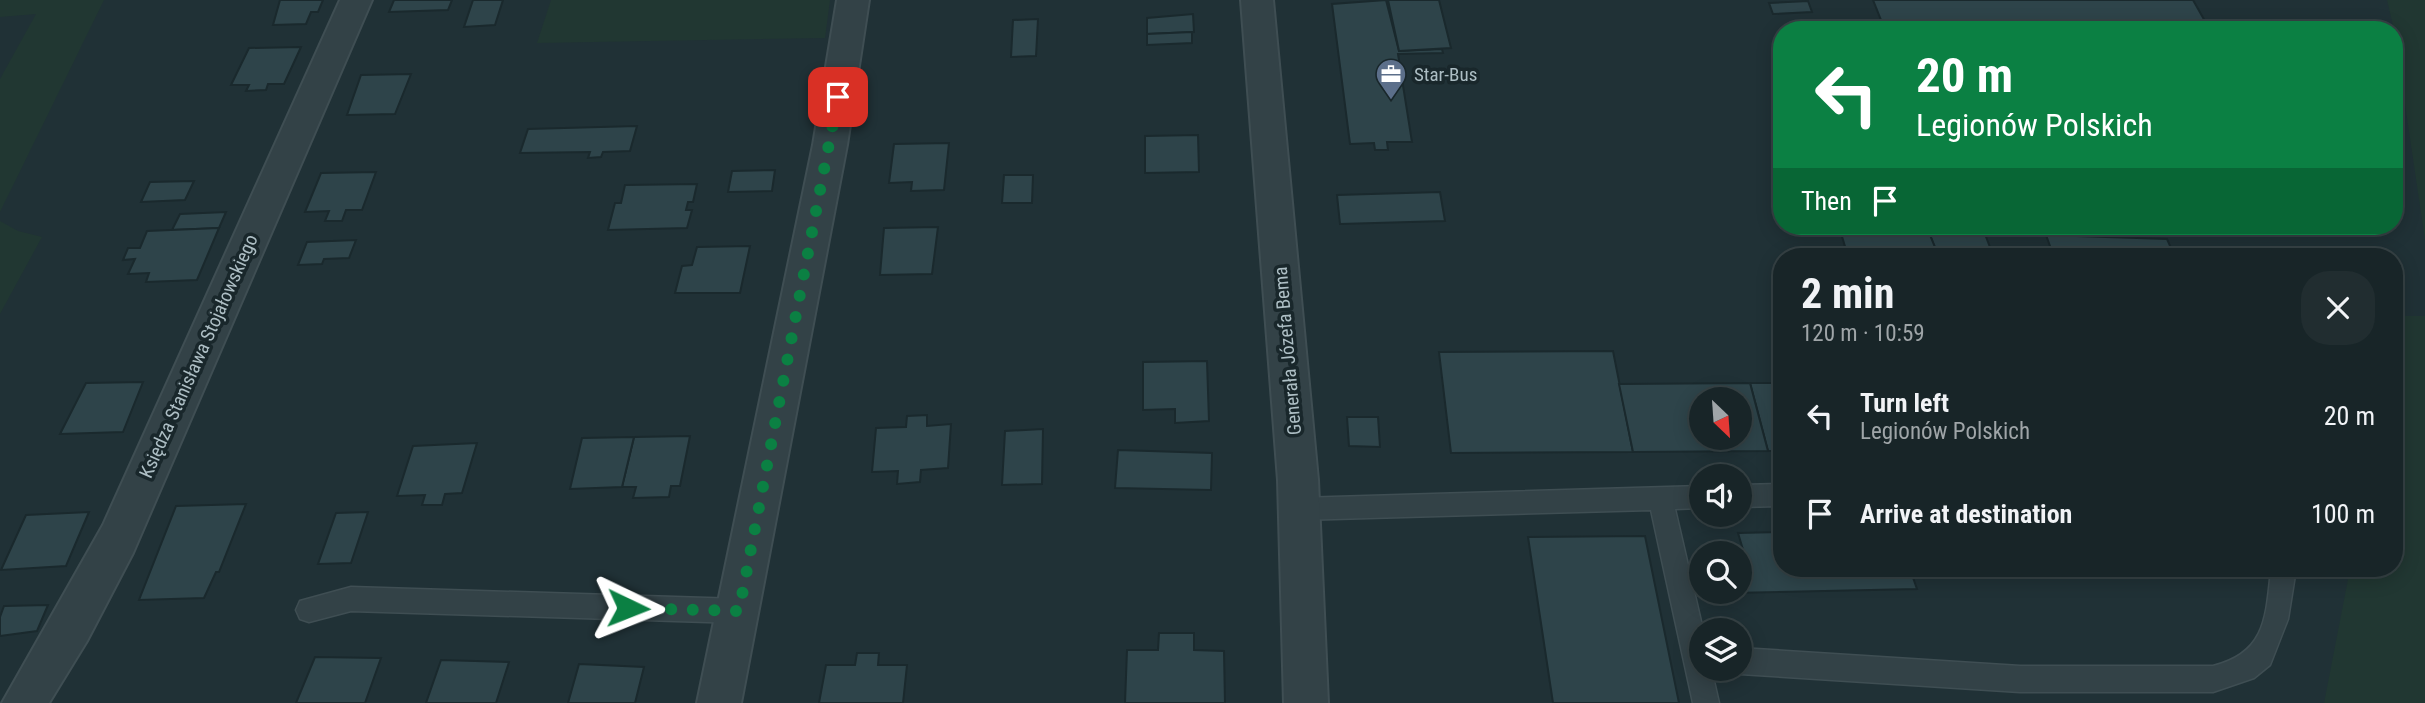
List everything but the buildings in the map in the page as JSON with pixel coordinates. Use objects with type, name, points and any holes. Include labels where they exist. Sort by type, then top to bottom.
[{"type":"street","name":"Księdza Stanisława Stojałowskiego","points":[[24,703],[72,626],[117,538],[356,0]]},
{"type":"street","points":[[719,703],[830,145],[853,0]]},
{"type":"street","name":"Generała Józefa Bema","points":[[1257,0],[1299,509],[1306,703]]},
{"type":"lane","points":[[1752,496],[1773,495]]},
{"type":"lane","points":[[1299,509],[1689,498]]},
{"type":"lane","points":[[1661,499],[1689,618]]},
{"type":"lane","points":[[1752,663],[2020,679],[2213,679],[2240,673],[2258,662],[2268,643],[2283,577]]},
{"type":"lane","points":[[309,610],[351,599],[739,611]]},
{"type":"lane","points":[[1702,681],[1706,703]]},
{"type":"green space","points":[[0,0],[104,0],[0,212],[0,79],[36,14],[0,17]]},
{"type":"green space","points":[[551,0],[830,0],[825,38],[537,43]]},
{"type":"green space","points":[[2387,0],[2425,0],[2425,240],[2403,91],[2403,21],[2392,21]]},
{"type":"green space","points":[[0,221],[18,231],[42,237],[0,314]]},
{"type":"green space","points":[[2403,316],[2425,316],[2425,703],[2324,703],[2348,577],[2403,577]]},
{"type":"place","name":"Star-Bus","points":[[1391,101]]},
{"type":"route","points":[[628,608],[739,611],[838,97]]}]
